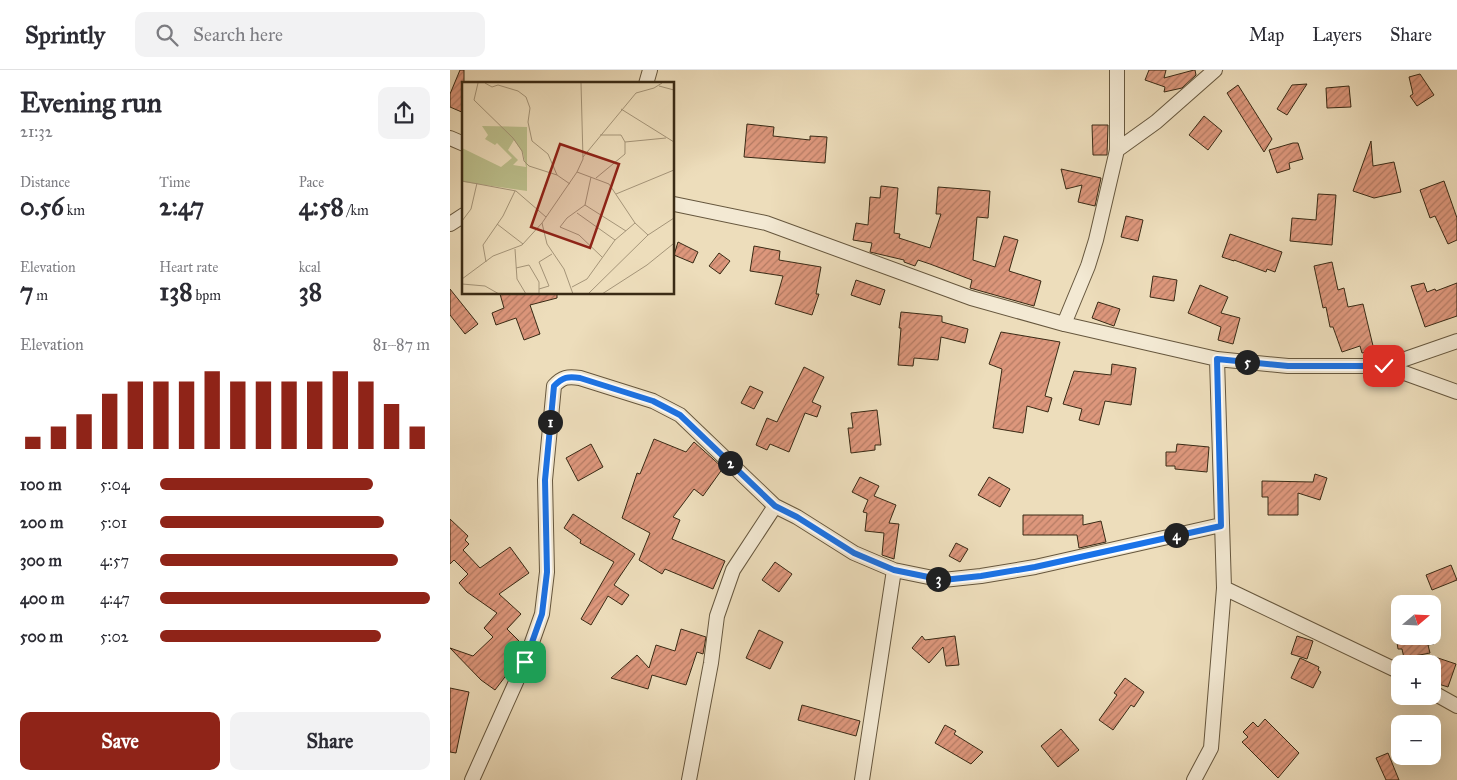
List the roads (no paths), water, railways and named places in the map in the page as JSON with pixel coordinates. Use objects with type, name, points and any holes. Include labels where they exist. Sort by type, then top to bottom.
[{"type":"street","points":[[1064,324],[1088,266],[1096,240],[1117,150],[1116,70]]},
{"type":"street","points":[[1117,150],[1156,122],[1215,70]]},
{"type":"street","points":[[450,138],[462,143]]},
{"type":"street","points":[[675,204],[766,223],[970,298],[1064,324],[1217,359],[1288,366],[1384,366],[1457,341]]},
{"type":"street","points":[[450,224],[462,216]]},
{"type":"street","points":[[1194,780],[1211,748],[1224,588],[1217,359]]},
{"type":"street","points":[[1384,366],[1457,392]]},
{"type":"street","points":[[472,780],[525,662],[542,614],[547,572],[545,480],[554,386],[560,379],[568,376],[653,401],[680,415],[775,506],[797,517],[854,553],[894,570],[943,580],[981,576],[1035,567],[1221,526]]},
{"type":"street","points":[[689,780],[711,663],[717,616],[733,570],[775,506]]},
{"type":"street","points":[[862,780],[894,570]]},
{"type":"street","points":[[1224,588],[1391,668]]},
{"type":"street","points":[[1441,697],[1457,706]]}]
